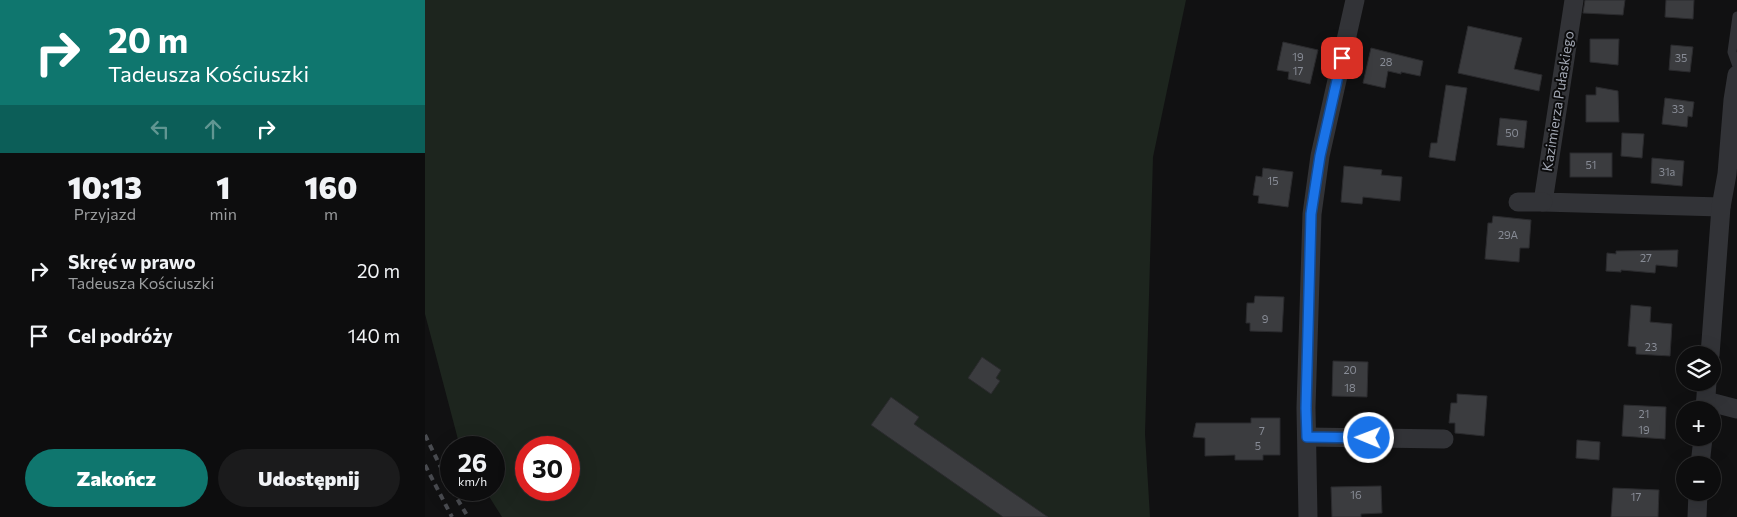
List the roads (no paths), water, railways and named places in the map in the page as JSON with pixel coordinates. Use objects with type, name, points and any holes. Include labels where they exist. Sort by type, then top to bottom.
[{"type":"street","points":[[1308,517],[1306,408],[1311,214],[1320,156],[1355,0]]},
{"type":"street","name":"Kazimierza Pułaskiego","points":[[1543,202],[1574,0]]},
{"type":"street","points":[[1710,346],[1721,207],[1732,167],[1733,100],[1737,75]]},
{"type":"street","points":[[1518,202],[1721,207]]},
{"type":"street","points":[[1706,398],[1737,409]]},
{"type":"street","points":[[1307,437],[1444,439]]},
{"type":"street","points":[[1697,517],[1698,501]]},
{"type":"lane","points":[[1737,16],[1733,52],[1737,66]]},
{"type":"railway","points":[[425,435],[440,466]]},
{"type":"railway","points":[[425,465],[452,517]]},
{"type":"railway","points":[[459,501],[468,517]]}]
